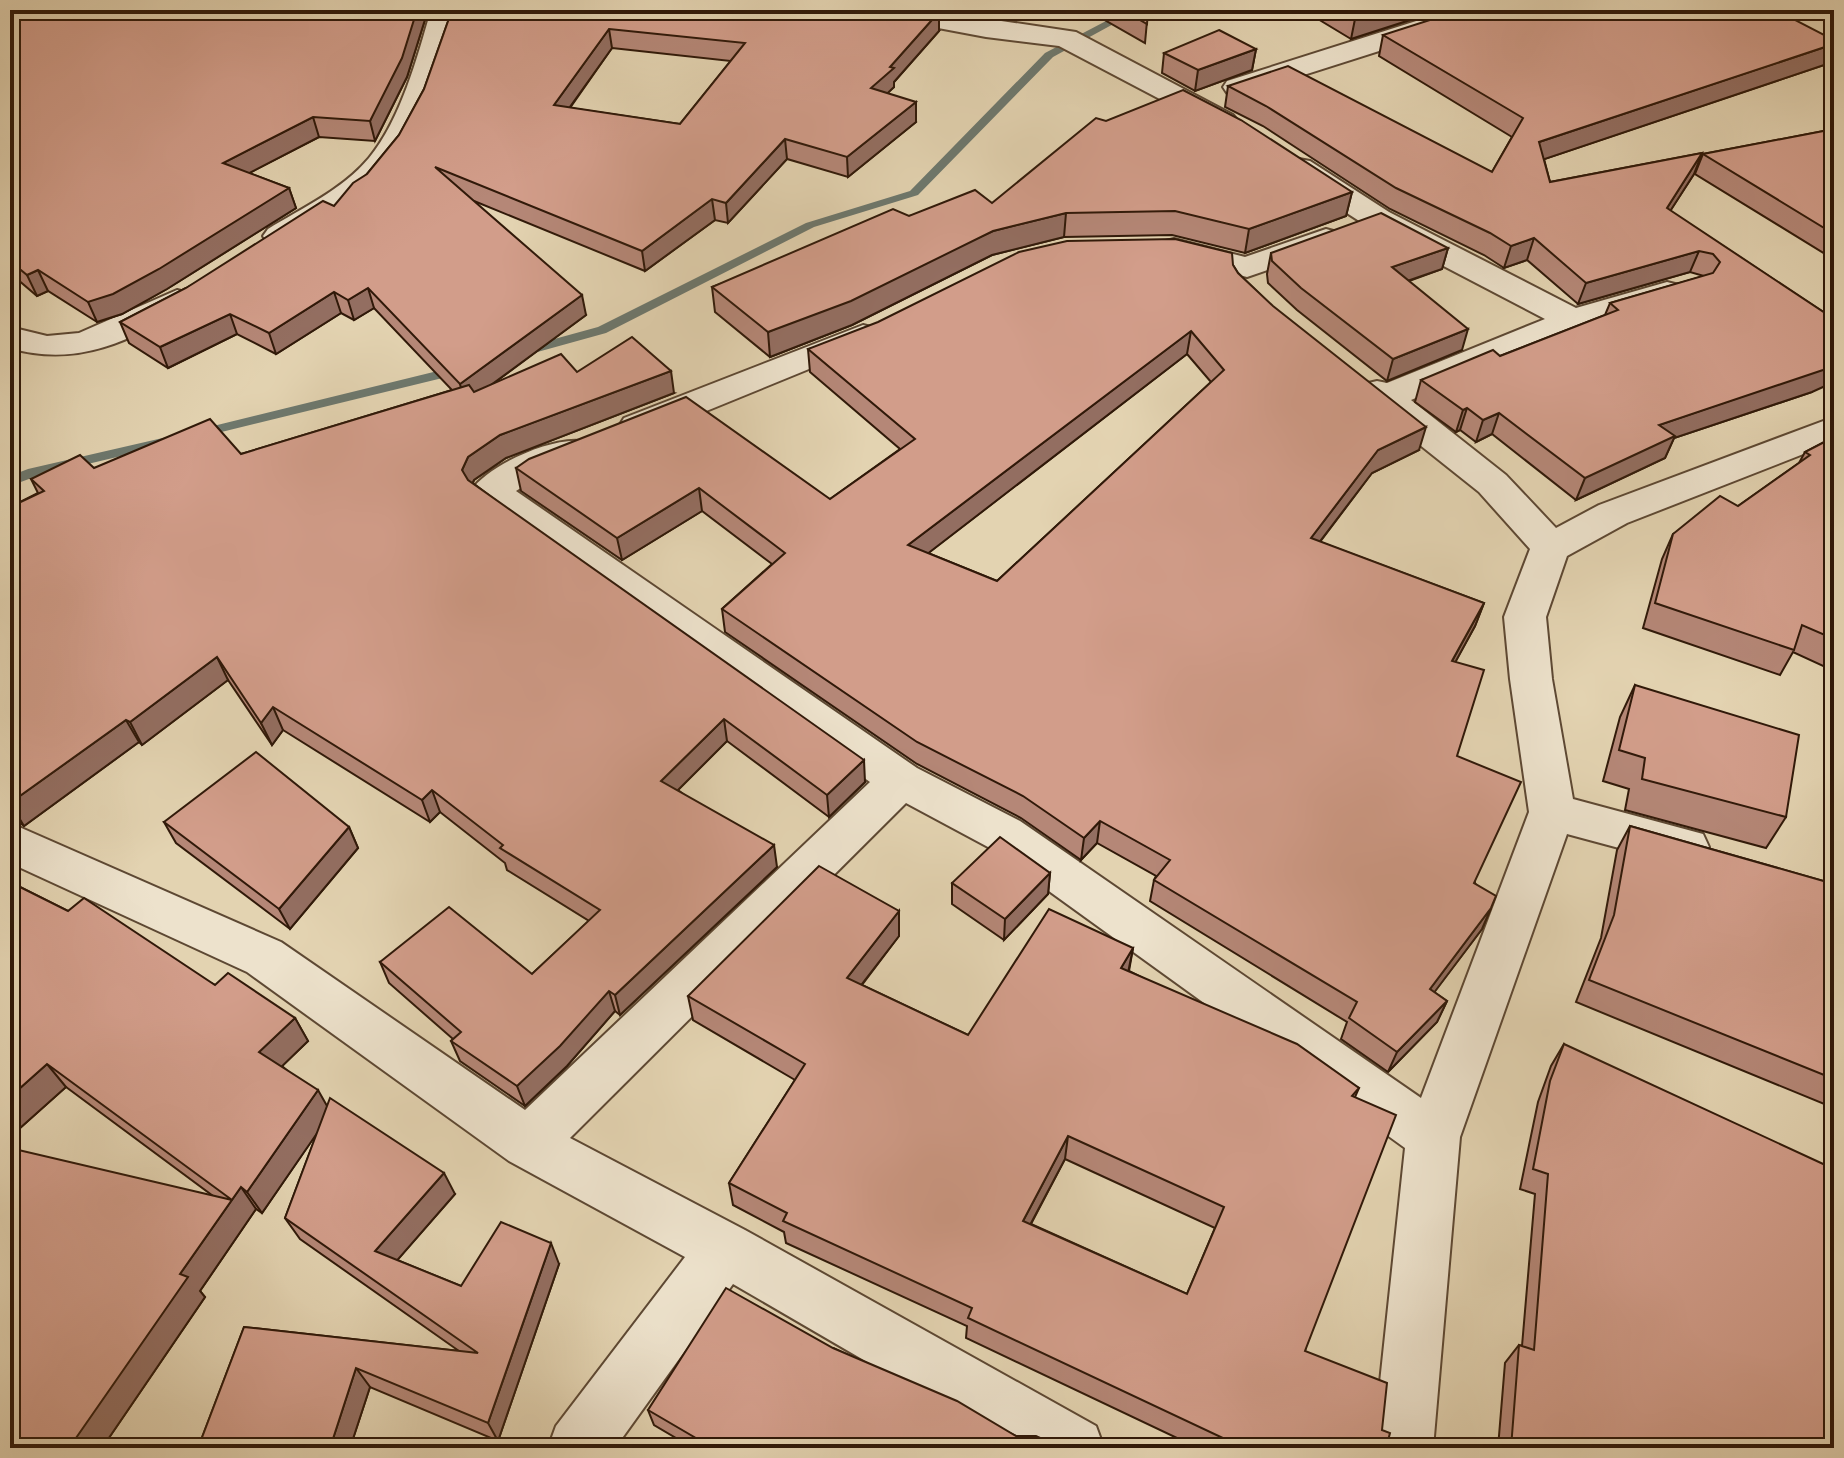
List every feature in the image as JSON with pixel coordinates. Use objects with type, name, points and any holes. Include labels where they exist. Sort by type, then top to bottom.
[{"type":"street","points":[[252,253],[351,190],[381,163],[408,112],[445,10]]},
{"type":"street","points":[[885,10],[1073,41],[1262,143],[1378,219],[1573,320]]},
{"type":"street","points":[[1194,105],[1253,82],[1479,10]]},
{"type":"street","points":[[1138,248],[1172,248],[1254,282],[1378,219]]},
{"type":"street","points":[[10,337],[46,346],[86,343],[123,329],[200,285]]},
{"type":"street","points":[[1384,398],[1573,320],[1691,285]]},
{"type":"street","points":[[893,321],[688,406],[520,470],[490,491],[901,780],[1004,834],[1433,1137]]},
{"type":"street","points":[[1351,372],[1532,521],[1550,548]]},
{"type":"street","points":[[1403,1448],[1433,1137],[1552,812],[1531,679],[1525,617],[1550,548],[1613,514],[1834,429]]},
{"type":"street","points":[[528,1143],[901,780]]},
{"type":"street","points":[[1552,812],[1733,860]]},
{"type":"street","points":[[10,842],[264,957],[528,1143],[725,1249],[1074,1448]]},
{"type":"street","points":[[578,1448],[725,1249]]},
{"type":"building","points":[[10,10],[417,10],[402,58],[370,121],[313,117],[223,163],[289,188],[159,269],[113,294],[88,302],[38,270],[27,275],[10,261]]},
{"type":"building","points":[[452,10],[939,12],[890,67],[894,68],[871,88],[916,102],[847,157],[785,139],[726,203],[712,199],[642,251],[435,167],[582,295],[460,384],[368,288],[348,300],[334,292],[269,333],[230,314],[160,347],[120,322],[186,288],[323,201],[334,206],[353,183],[367,174],[399,135],[424,89]],"holes":[[[609,29],[745,43],[680,124],[554,105]]]},
{"type":"building","points":[[1123,10],[1148,10],[1147,24]]},
{"type":"building","points":[[1340,10],[1382,10],[1355,19]]},
{"type":"building","points":[[1461,10],[1776,10],[1834,40],[1834,44],[1539,142],[1550,182],[1702,153],[1667,208],[1834,319],[1834,365],[1659,425],[1675,436],[1585,478],[1499,413],[1483,420],[1467,408],[1463,410],[1421,380],[1493,350],[1500,356],[1618,310],[1610,303],[1713,273],[1720,262],[1713,254],[1699,251],[1586,283],[1534,238],[1511,246],[1396,188],[1266,106],[1228,86],[1288,66],[1492,172],[1523,118],[1383,35]]},
{"type":"building","points":[[1219,30],[1256,49],[1198,70],[1164,53]]},
{"type":"building","points":[[1183,90],[1241,120],[1352,192],[1249,229],[1175,211],[1066,213],[993,231],[851,301],[768,332],[712,287],[893,209],[909,216],[975,190],[992,203],[1096,118],[1106,121]]},
{"type":"building","points":[[1834,129],[1834,234],[1703,154]]},
{"type":"building","points":[[1381,213],[1448,248],[1392,267],[1468,329],[1393,359],[1301,288],[1272,261],[1271,253]]},
{"type":"building","points":[[1175,239],[1232,253],[1233,265],[1238,273],[1273,306],[1426,427],[1378,450],[1311,538],[1484,603],[1452,661],[1484,670],[1457,756],[1521,782],[1474,883],[1496,896],[1491,908],[1430,989],[1447,1001],[1397,1052],[1349,1018],[1357,1002],[1154,880],[1170,860],[1100,821],[1084,838],[1023,796],[917,742],[722,609],[785,553],[699,488],[617,538],[516,468],[529,459],[686,397],[830,499],[915,439],[808,349],[878,322],[1019,252],[1067,241]],"holes":[[[1191,331],[1224,370],[997,581],[908,545]]]},
{"type":"building","points":[[632,337],[671,371],[500,435],[468,457],[462,470],[468,480],[864,760],[827,795],[724,719],[661,781],[774,845],[615,995],[609,991],[560,1046],[517,1086],[451,1041],[461,1032],[380,962],[449,907],[532,974],[600,910],[500,848],[503,845],[432,790],[422,800],[273,707],[261,723],[217,657],[130,722],[126,720],[10,803],[10,507],[44,491],[31,479],[80,455],[94,468],[210,419],[241,454],[469,385],[474,392],[561,354],[577,372]]},
{"type":"building","points":[[1834,437],[1834,639],[1802,625],[1794,650],[1655,603],[1673,534],[1720,496],[1738,506],[1810,455],[1805,452]]},
{"type":"building","points":[[1635,685],[1799,735],[1786,817],[1642,779],[1645,758],[1619,750]]},
{"type":"building","points":[[256,752],[349,827],[279,909],[164,822]]},
{"type":"building","points":[[1630,826],[1834,884],[1834,1079],[1589,980],[1614,915]]},
{"type":"building","points":[[1000,837],[1050,873],[1005,919],[952,883]]},
{"type":"building","points":[[819,866],[899,911],[847,978],[968,1035],[1049,909],[1133,948],[1121,968],[1297,1044],[1359,1088],[1352,1096],[1396,1115],[1305,1351],[1387,1383],[1382,1430],[1390,1433],[1386,1448],[1244,1448],[968,1318],[972,1308],[783,1221],[787,1213],[729,1183],[805,1064],[688,996]],"holes":[[[1068,1136],[1224,1207],[1187,1294],[1023,1221]]]},
{"type":"building","points":[[10,882],[68,911],[84,898],[215,985],[228,973],[295,1018],[259,1052],[318,1090],[247,1192],[241,1187],[232,1200],[47,1064],[10,1097]]},
{"type":"building","points":[[1564,1044],[1834,1169],[1834,1448],[1511,1448],[1519,1345],[1534,1350],[1548,1174],[1533,1169],[1550,1081]]},
{"type":"building","points":[[330,1098],[444,1173],[375,1251],[461,1286],[501,1222],[551,1243],[488,1423],[356,1368],[330,1448],[198,1448],[244,1327],[478,1353],[285,1218]]},
{"type":"building","points":[[10,1148],[232,1200],[180,1274],[188,1277],[69,1448],[10,1448]]},
{"type":"building","points":[[726,1288],[833,1348],[957,1401],[1016,1436],[1036,1436],[1062,1448],[713,1448],[648,1410]]},
{"type":"waterway","points":[[523,352],[602,330],[810,225],[914,193],[1049,55],[1134,10]]},
{"type":"waterway","points":[[197,434],[458,370]]},
{"type":"waterway","points":[[10,481],[33,472],[167,441]]}]
